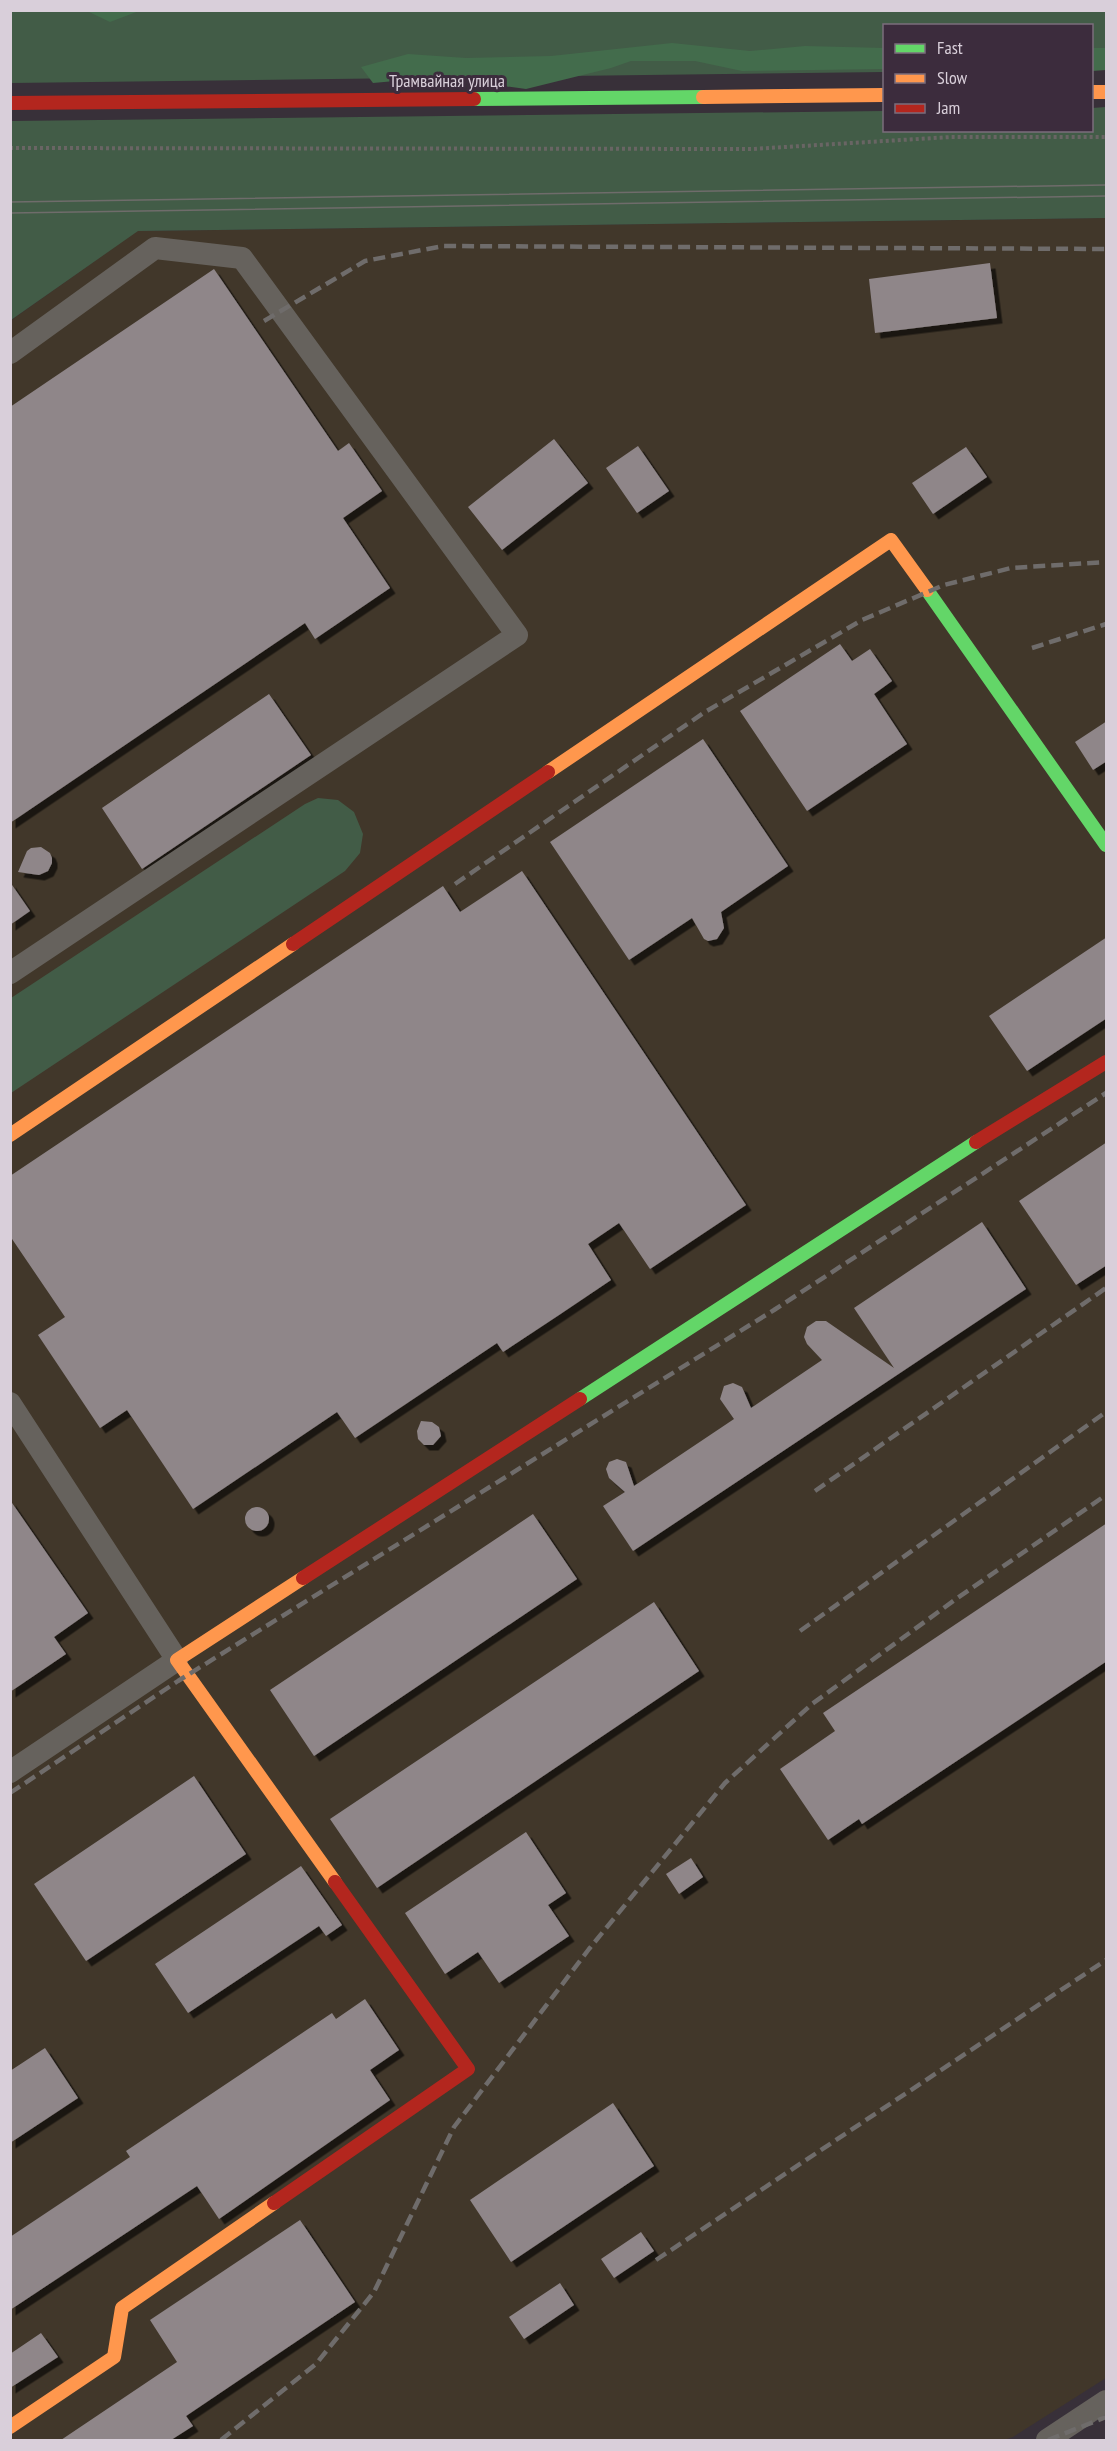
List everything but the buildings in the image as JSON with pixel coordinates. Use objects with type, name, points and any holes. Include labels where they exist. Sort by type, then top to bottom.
[{"type":"street","name":"Трамвайная улица","points":[[10,103],[883,95]]},
{"type":"street","points":[[10,353],[154,248],[242,258],[517,635],[10,973]]},
{"type":"street","points":[[10,1135],[891,540],[1107,845]]},
{"type":"street","points":[[10,1772],[177,1660],[957,1155],[1107,1062]]},
{"type":"street","points":[[10,1403],[177,1660],[468,2069],[122,2308],[114,2357],[10,2427]]},
{"type":"street","points":[[1047,2440],[1107,2401]]},
{"type":"path","points":[[10,148],[752,149],[951,137],[1107,137]]},
{"type":"shaded area","points":[[1106,218],[1106,2378],[1013,2437],[1004,2440],[11,2440],[10,321],[137,231]]},
{"type":"green space","points":[[10,11],[1106,11],[1106,69],[1093,69],[1093,24],[883,24],[883,72],[11,83]]},
{"type":"green space","points":[[87,11],[139,11],[110,22]]},
{"type":"green space","points":[[672,43],[750,51],[805,46],[883,48],[883,69],[742,71],[695,61],[631,61],[526,89],[473,82],[417,79],[373,83],[361,67],[408,54],[466,58],[551,56]]},
{"type":"green space","points":[[1093,48],[1106,48],[1106,70],[1093,71]]},
{"type":"green space","points":[[1106,107],[1106,218],[138,231],[11,320],[11,121],[883,111],[883,132],[1093,132],[1093,108]]},
{"type":"green space","points":[[318,798],[338,800],[354,812],[363,834],[360,853],[345,871],[11,1093],[11,998],[305,804]]},
{"type":"tram line","points":[[10,202],[1106,185]]},
{"type":"tram line","points":[[10,213],[1106,196]]},
{"type":"railway","points":[[264,321],[365,261],[443,246],[1106,249]]},
{"type":"railway","points":[[455,884],[705,712],[862,620],[944,585],[1011,568],[1106,562]]},
{"type":"railway","points":[[1032,648],[1106,624]]},
{"type":"railway","points":[[10,1793],[178,1681],[774,1310],[1106,1093]]},
{"type":"railway","points":[[815,1491],[1106,1288]]},
{"type":"railway","points":[[800,1631],[1106,1412]]},
{"type":"railway","points":[[221,2440],[316,2364],[374,2292],[454,2127],[589,1949],[725,1783],[812,1704],[956,1599],[1106,1495]]},
{"type":"railway","points":[[656,2260],[1106,1960]]},
{"type":"railway","points":[[1048,2440],[1106,2417]]},
{"type":"traffic: fast","points":[[474,99],[703,97]]},
{"type":"traffic: fast","points":[[927,590],[1106,845]]},
{"type":"traffic: fast","points":[[580,1399],[976,1142]]},
{"type":"traffic: slow","points":[[1093,92],[1106,92]]},
{"type":"traffic: slow","points":[[703,97],[883,95]]},
{"type":"traffic: slow","points":[[548,772],[891,540],[927,590]]},
{"type":"traffic: slow","points":[[10,1135],[293,944]]},
{"type":"traffic: slow","points":[[303,1578],[177,1660],[335,1882]]},
{"type":"traffic: slow","points":[[10,2427],[114,2357],[122,2308],[274,2203]]},
{"type":"traffic: jam","points":[[10,103],[474,99]]},
{"type":"traffic: jam","points":[[293,944],[548,772]]},
{"type":"traffic: jam","points":[[976,1142],[1106,1062]]},
{"type":"traffic: jam","points":[[303,1578],[580,1399]]},
{"type":"traffic: jam","points":[[274,2203],[468,2069],[335,1882]]}]
